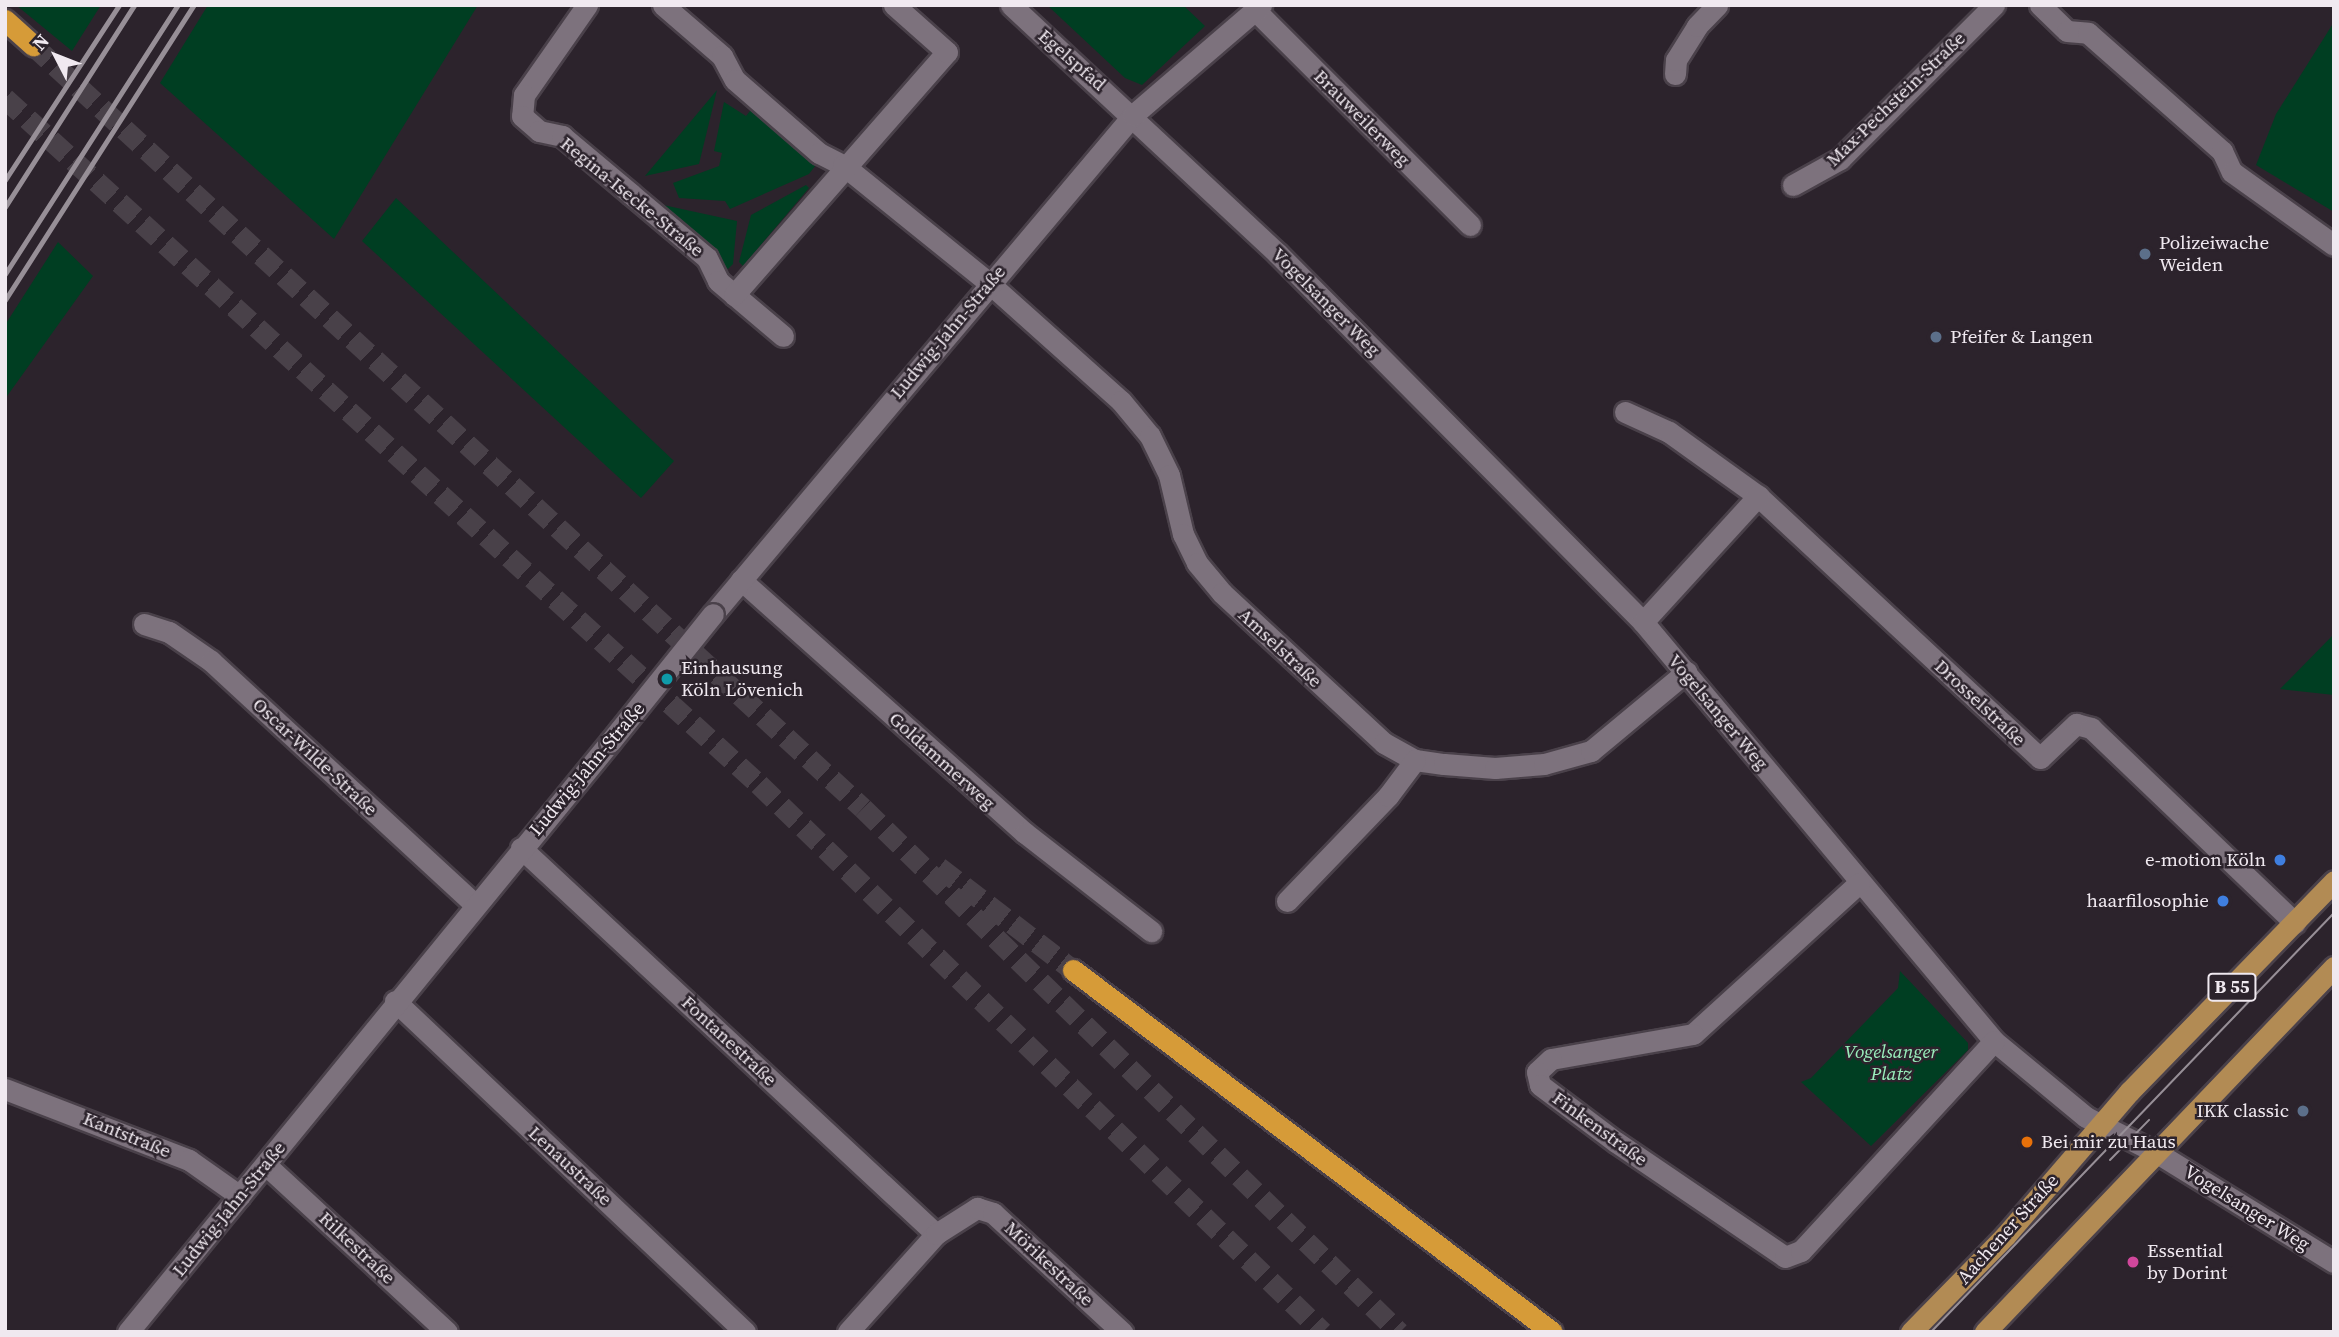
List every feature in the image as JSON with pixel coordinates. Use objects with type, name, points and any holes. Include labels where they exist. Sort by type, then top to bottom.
[{"type":"highway","points":[[5,20],[33,45]]},
{"type":"highway","points":[[1073,970],[1552,1332]]},
{"type":"main road","name":"Aachener Straße","points":[[1911,1332],[2006,1235],[2101,1123],[2334,881]]},
{"type":"main road","points":[[1985,1332],[2159,1154],[2334,967]]},
{"type":"street","name":"Regina-Isecke-Straße","points":[[587,5],[524,95],[522,116],[539,131],[562,136],[707,258],[718,281],[783,336]]},
{"type":"street","points":[[663,5],[722,56],[735,80],[819,153],[843,165],[989,283]]},
{"type":"street","points":[[734,295],[843,165],[865,147],[947,52],[894,5]]},
{"type":"street","name":"Egelspfad","points":[[1011,5],[1133,114]]},
{"type":"street","points":[[1675,74],[1676,60],[1697,26],[1717,5]]},
{"type":"street","name":"Max-Pechstein-Straße","points":[[1793,185],[1840,159],[1994,5]]},
{"type":"street","points":[[2040,5],[2067,31],[2088,33],[2222,151],[2232,172],[2334,245]]},
{"type":"street","name":"Brauweilerweg","points":[[1133,114],[1258,8],[1470,225]]},
{"type":"street","name":"Ludwig-Jahn-Straße","points":[[128,1332],[741,580],[1133,114]]},
{"type":"street","name":"Vogelsanger Weg","points":[[1133,114],[1365,340],[1643,622],[1994,1041],[2044,1086],[2334,1262]]},
{"type":"street","name":"Amselstraße","points":[[989,283],[1121,401],[1150,436],[1168,475],[1183,534],[1197,563],[1222,593],[1368,730],[1415,760],[1495,768],[1544,764],[1591,751],[1686,672]]},
{"type":"street","name":"Drosselstraße","points":[[1625,412],[1669,432],[1758,496],[2035,754],[2047,755],[2076,724],[2091,728],[2295,923]]},
{"type":"street","points":[[1643,622],[1758,496]]},
{"type":"street","name":"Goldammerweg","points":[[741,580],[1006,817],[1151,931]]},
{"type":"street","name":"Oscar-Wilde-Straße","points":[[144,624],[169,632],[211,661],[475,905]]},
{"type":"street","points":[[1287,901],[1388,796],[1415,760]]},
{"type":"street","name":"Fontanestraße","points":[[521,848],[936,1234]]},
{"type":"street","name":"Finkenstraße","points":[[1859,883],[1693,1034],[1551,1059],[1537,1072],[1540,1085],[1565,1106],[1775,1254],[1785,1257],[1801,1251],[1994,1041]]},
{"type":"street","name":"Lenaustraße","points":[[396,1001],[745,1332]]},
{"type":"street","name":"Kantstraße","points":[[5,1089],[189,1160],[240,1196]]},
{"type":"street","name":"Rilkestraße","points":[[266,1165],[447,1332]]},
{"type":"street","name":"Mörikestraße","points":[[848,1332],[936,1234],[969,1210],[993,1213],[1122,1332]]},
{"type":"green space","points":[[16,5],[101,5],[72,51]]},
{"type":"green space","points":[[208,5],[478,5],[334,239],[160,83]]},
{"type":"green space","points":[[1047,5],[1183,5],[1205,26],[1142,85],[1125,78]]},
{"type":"green space","points":[[2334,22],[2334,212],[2256,165],[2276,114]]},
{"type":"green space","points":[[717,90],[699,164],[645,176]]},
{"type":"green space","points":[[724,102],[746,116],[754,106],[819,161],[809,174],[730,209],[725,201],[679,198],[673,183],[719,166],[722,153],[714,151]]},
{"type":"green space","points":[[806,185],[809,188],[743,266],[739,262],[751,215]]},
{"type":"green space","points":[[396,198],[674,461],[641,498],[362,241]]},
{"type":"green space","points":[[654,203],[737,221],[733,264],[728,269]]},
{"type":"green space","points":[[58,242],[93,276],[5,399],[5,325]]},
{"type":"green space","points":[[2334,634],[2334,695],[2280,689]]},
{"type":"green space","name":"Vogelsanger Platz","points":[[1900,971],[1968,1043],[1968,1050],[1871,1146],[1801,1082],[1811,1078],[1898,988]]},
{"type":"tunnel","points":[[33,45],[863,808],[1399,1332]]},
{"type":"tunnel","points":[[5,98],[759,784],[1323,1332]]},
{"type":"tunnel","points":[[939,867],[1073,970]]},
{"type":"tram line","points":[[1931,1332],[2334,913]]},
{"type":"tram line","points":[[2110,1160],[2149,1120]]},
{"type":"railway","points":[[5,180],[119,5]]},
{"type":"railway","points":[[5,207],[134,5]]},
{"type":"railway","points":[[5,274],[178,5]]},
{"type":"railway","points":[[5,300],[194,5]]},
{"type":"place","name":"Polizeiwache Weiden","points":[[2145,254]]},
{"type":"place","name":"Pfeifer & Langen","points":[[1936,337]]},
{"type":"place","name":"Einhausung Köln Lövenich","points":[[667,679]]},
{"type":"place","name":"e-motion Köln","points":[[2280,860]]},
{"type":"place","name":"haarfilosophie","points":[[2223,901]]},
{"type":"place","name":"IKK classic","points":[[2303,1111]]},
{"type":"place","name":"Bei mir zu Haus","points":[[2027,1142]]},
{"type":"place","name":"Essential by Dorint","points":[[2133,1262]]}]
